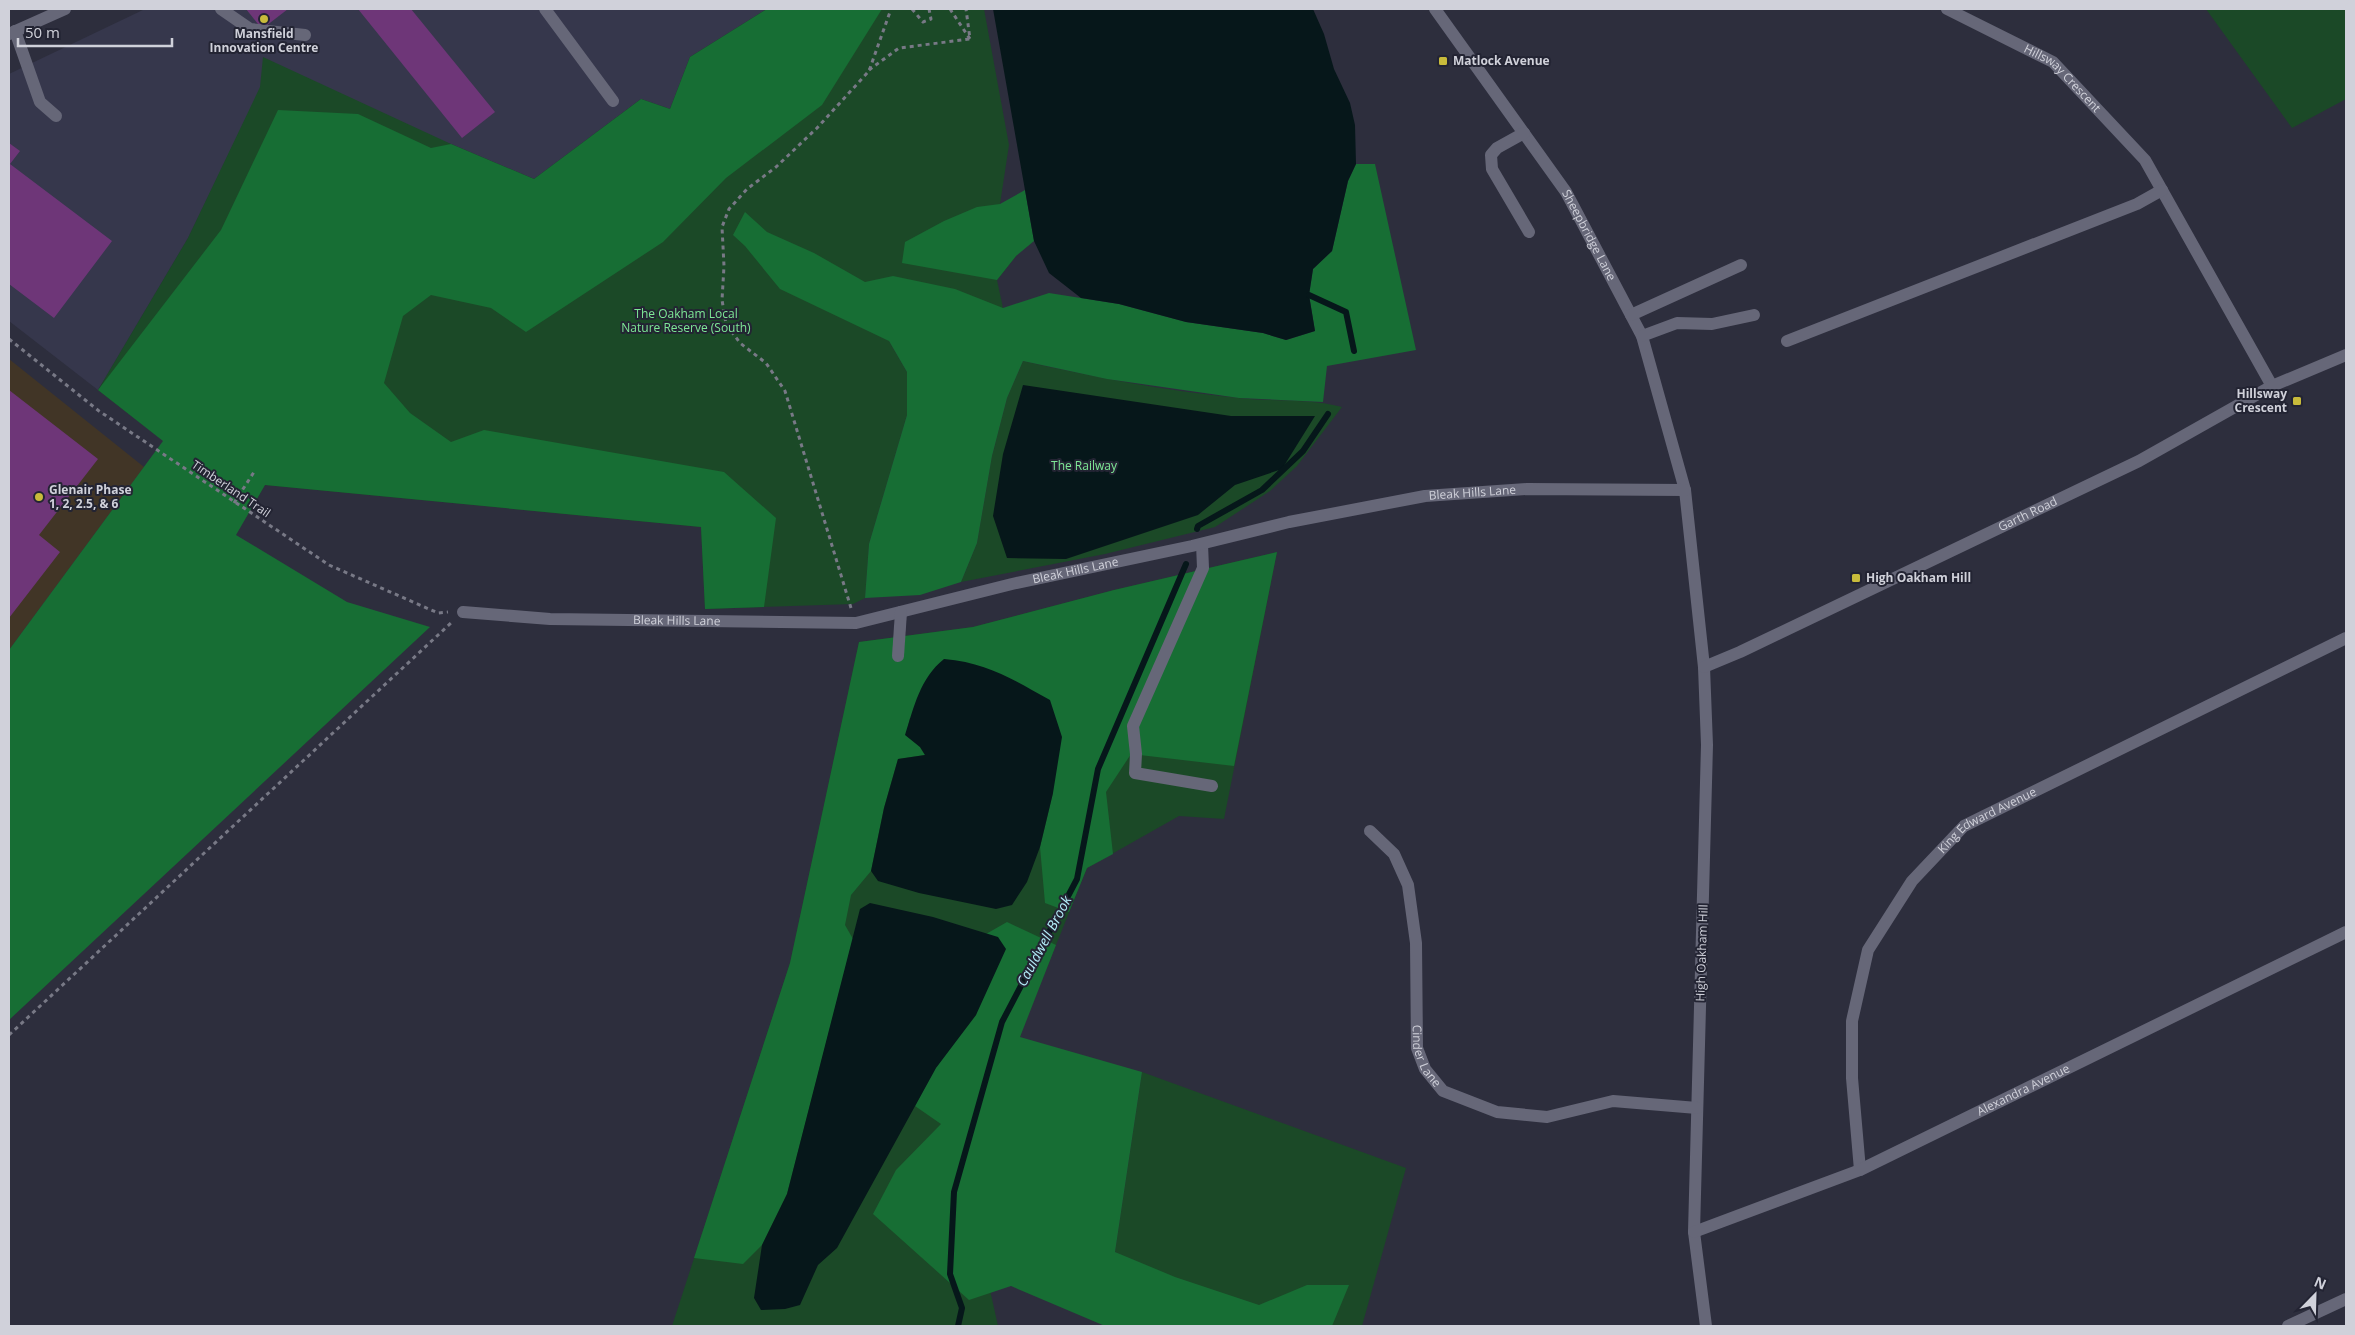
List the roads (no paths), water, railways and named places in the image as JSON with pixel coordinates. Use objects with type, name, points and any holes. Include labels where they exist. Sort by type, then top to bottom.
[{"type":"street","points":[[56,116],[40,102],[12,32],[65,9]]},
{"type":"street","points":[[221,9],[250,29],[305,35]]},
{"type":"street","points":[[545,9],[613,101]]},
{"type":"street","name":"Sheepbridge Lane","points":[[1435,9],[1566,192],[1642,336],[1685,490]]},
{"type":"street","name":"Hillsway Crescent","points":[[1947,9],[2053,62],[2145,160],[2272,386]]},
{"type":"street","points":[[1524,133],[1497,148],[1491,156],[1492,169],[1529,232]]},
{"type":"street","points":[[1787,342],[2137,204],[2162,190]]},
{"type":"street","points":[[1631,316],[1742,265]]},
{"type":"street","points":[[1642,336],[1676,323],[1712,324],[1754,315]]},
{"type":"street","name":"Garth Road","points":[[1704,667],[1740,652],[2139,461],[2272,386],[2346,354]]},
{"type":"street","name":"Bleak Hills Lane","points":[[464,612],[550,618],[856,623],[1012,584],[1202,544],[1289,522],[1425,496],[1527,489],[1685,490]]},
{"type":"street","name":"High Oakham Hill","points":[[1685,490],[1704,667],[1707,745],[1694,1232],[1706,1326]]},
{"type":"street","points":[[1202,544],[1202,570],[1133,726],[1136,754],[1135,774],[1212,786]]},
{"type":"street","points":[[898,656],[901,612]]},
{"type":"street","name":"King Edward Avenue","points":[[1860,1170],[1852,1078],[1852,1021],[1868,950],[1912,881],[1964,826],[2346,638]]},
{"type":"street","name":"Cinder Lane","points":[[1370,831],[1394,854],[1408,885],[1416,943],[1417,1048],[1425,1068],[1443,1091],[1497,1112],[1547,1117],[1613,1101],[1697,1108]]},
{"type":"street","name":"Alexandra Avenue","points":[[1694,1232],[1860,1170],[2346,932]]},
{"type":"street","points":[[2288,1326],[2346,1299]]},
{"type":"waterway","name":"Cauldwell Brook","points":[[1309,295],[1346,312],[1354,351]]},
{"type":"waterway","name":"Cauldwell Brook","points":[[1197,529],[1198,526],[1262,490],[1303,451],[1328,414]]},
{"type":"waterway","name":"Cauldwell Brook","points":[[958,1326],[962,1308],[950,1274],[954,1192],[1002,1022],[1077,879],[1098,769],[1186,564]]},
{"type":"place","name":"Mansfield Innovation Centre","points":[[264,19]]},
{"type":"place","name":"Matlock Avenue","points":[[1443,61]]},
{"type":"place","name":"Hillsway Crescent","points":[[2297,401]]},
{"type":"place","name":"Glenair Phase 1, 2, 2.5, & 6","points":[[39,497]]},
{"type":"place","name":"High Oakham Hill","points":[[1856,578]]},
{"type":"park label","name":"The Oakham Local Nature Reserve (South)","points":[[686,321]]},
{"type":"park label","name":"The Railway","points":[[1084,466]]}]
